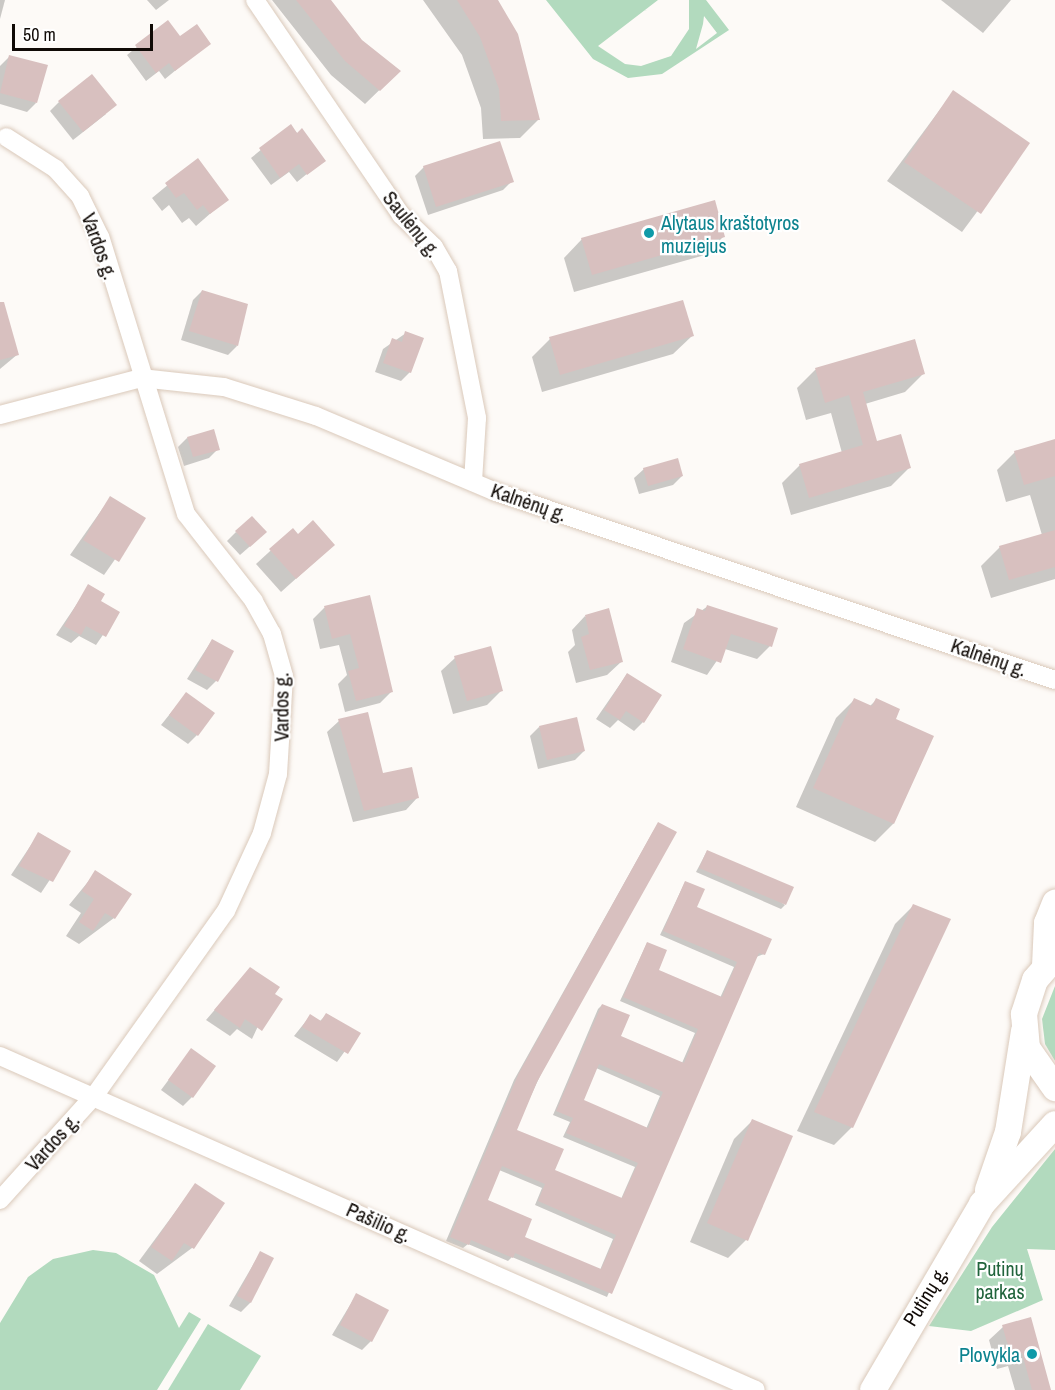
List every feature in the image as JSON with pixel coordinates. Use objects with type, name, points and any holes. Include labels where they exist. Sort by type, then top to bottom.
[{"type":"main road","points":[[1050,962],[1047,923],[1055,903]]},
{"type":"main road","name":"Putinų g.","points":[[873,1390],[982,1204],[1008,1132],[1028,996],[1050,962]]},
{"type":"main road","points":[[1024,1032],[1034,1062],[1055,1088]]},
{"type":"main road","name":"Putinų g.","points":[[982,1204],[1055,1124]]},
{"type":"street","name":"Saulėnų g.","points":[[255,0],[401,215],[434,247],[448,271],[477,418],[473,482]]},
{"type":"street","name":"Vardos g.","points":[[0,1200],[95,1095],[226,911],[262,833],[279,774],[284,675],[272,634],[254,601],[186,514],[141,378],[100,237],[80,196],[56,169],[6,137]]},
{"type":"street","name":"Kalnėnų g.","points":[[0,416],[141,378],[224,387],[316,416],[473,482],[1055,680]]},
{"type":"street","name":"Pašilio g.","points":[[0,1056],[95,1095],[756,1390]]},
{"type":"green space","points":[[546,0],[658,0],[598,46],[625,64],[641,66],[671,56],[689,29],[689,0],[706,0],[729,30],[662,74],[628,78],[593,59]],"holes":[[[704,16],[717,33],[696,49]]]},
{"type":"green space","points":[[1055,986],[1055,1061],[1045,1044],[1042,1019]]},
{"type":"green space","name":"Putinų parkas","points":[[1055,1149],[1055,1250],[1027,1249],[1043,1300],[971,1331],[929,1326],[992,1227]]},
{"type":"green space","points":[[93,1250],[116,1253],[154,1275],[179,1328],[189,1312],[201,1319],[157,1390],[0,1390],[0,1323],[28,1277],[53,1259]]},
{"type":"green space","points":[[208,1324],[261,1356],[240,1390],[168,1390]]},
{"type":"building","points":[[296,0],[331,0],[362,40],[401,71],[380,91],[345,61]]},
{"type":"building","points":[[457,0],[498,0],[518,34],[540,120],[501,121],[499,89],[480,37]]},
{"type":"building","points":[[168,20],[180,36],[197,24],[211,44],[175,71],[169,63],[156,73],[135,45]]},
{"type":"building","points":[[9,55],[48,65],[37,103],[0,93]]},
{"type":"building","points":[[92,74],[117,105],[83,132],[58,101]]},
{"type":"building","points":[[953,90],[1030,143],[981,214],[904,162]]},
{"type":"building","points":[[291,124],[297,133],[302,128],[326,161],[307,175],[299,164],[280,178],[259,148]]},
{"type":"building","points":[[500,141],[514,182],[436,207],[423,166]]},
{"type":"building","points":[[198,158],[229,200],[210,214],[203,205],[197,210],[184,193],[176,198],[165,183]]},
{"type":"building","points":[[715,200],[725,237],[592,275],[581,238]]},
{"type":"building","points":[[202,290],[248,304],[238,346],[189,331]]},
{"type":"building","points":[[683,300],[694,336],[560,375],[549,337]]},
{"type":"building","points":[[0,302],[4,302],[19,355],[0,360]]},
{"type":"building","points":[[405,331],[424,338],[411,373],[383,363],[392,338],[402,342]]},
{"type":"building","points":[[915,339],[925,374],[863,392],[877,441],[901,434],[911,468],[809,498],[799,464],[863,445],[849,395],[825,403],[815,368]]},
{"type":"building","points":[[214,429],[220,450],[193,457],[187,437]]},
{"type":"building","points":[[1055,439],[1055,476],[1024,485],[1014,451]]},
{"type":"building","points":[[678,458],[683,476],[648,486],[643,468]]},
{"type":"building","points":[[110,496],[146,518],[119,562],[83,540]]},
{"type":"building","points":[[252,516],[267,532],[250,547],[235,531]]},
{"type":"building","points":[[313,520],[335,545],[296,579],[269,549],[293,528],[298,534]]},
{"type":"building","points":[[1055,530],[1055,567],[1009,580],[999,546]]},
{"type":"building","points":[[88,584],[105,594],[101,601],[120,612],[106,637],[86,626],[81,635],[64,626]]},
{"type":"building","points":[[370,595],[393,692],[356,701],[348,671],[359,668],[350,634],[332,639],[324,606]]},
{"type":"building","points":[[707,605],[778,628],[772,647],[731,634],[721,663],[683,649],[697,608],[705,611]]},
{"type":"building","points":[[609,608],[623,662],[590,670],[581,637],[589,634],[585,615]]},
{"type":"building","points":[[212,639],[234,651],[218,682],[195,670]]},
{"type":"building","points":[[491,646],[503,691],[467,701],[454,656]]},
{"type":"building","points":[[627,673],[662,695],[644,723],[626,711],[620,720],[604,710]]},
{"type":"building","points":[[186,692],[215,713],[198,736],[169,715]]},
{"type":"building","points":[[854,698],[872,706],[876,698],[900,709],[896,719],[934,736],[894,824],[813,788]]},
{"type":"building","points":[[368,712],[383,773],[412,767],[419,798],[364,811],[338,719]]},
{"type":"building","points":[[577,717],[585,751],[547,760],[539,726]]},
{"type":"building","points":[[658,822],[677,832],[537,1082],[517,1130],[564,1149],[555,1170],[622,1198],[638,1163],[566,1133],[573,1118],[556,1111],[602,1004],[630,1015],[621,1036],[684,1063],[698,1029],[623,997],[647,942],[667,950],[659,970],[722,997],[737,962],[663,931],[685,881],[705,889],[697,907],[772,939],[765,955],[759,953],[612,1294],[515,1253],[513,1258],[471,1240],[469,1245],[450,1237],[518,1075]],"holes":[[[599,1064],[663,1092],[648,1128],[584,1100]],[[502,1166],[545,1184],[538,1201],[616,1235],[601,1269],[525,1237],[532,1219],[488,1200]]]},
{"type":"building","points":[[38,832],[71,851],[53,882],[19,866]]},
{"type":"building","points":[[707,850],[794,887],[786,905],[699,868]]},
{"type":"building","points":[[95,870],[132,894],[115,919],[105,913],[93,931],[79,922],[94,899],[82,891]]},
{"type":"building","points":[[913,904],[951,919],[853,1128],[814,1112]]},
{"type":"building","points":[[250,967],[280,987],[275,994],[283,999],[262,1031],[245,1019],[240,1028],[214,1010]]},
{"type":"building","points":[[326,1013],[361,1033],[348,1054],[302,1027],[310,1014],[321,1021]]},
{"type":"building","points":[[191,1048],[216,1066],[193,1098],[168,1080]]},
{"type":"building","points":[[752,1119],[793,1136],[748,1241],[707,1223]]},
{"type":"building","points":[[195,1183],[225,1203],[194,1249],[184,1243],[172,1261],[151,1247]]},
{"type":"building","points":[[260,1251],[274,1258],[251,1303],[237,1296]]},
{"type":"building","points":[[356,1293],[389,1310],[372,1342],[340,1325]]},
{"type":"building","name":"Plovykla","points":[[1031,1317],[1051,1390],[1032,1390],[1022,1353],[1011,1356],[1002,1325]]},
{"type":"place","name":"Alytaus kraštotyros muziejus","points":[[649,233]]},
{"type":"place","name":"Plovykla","points":[[1032,1354]]}]
